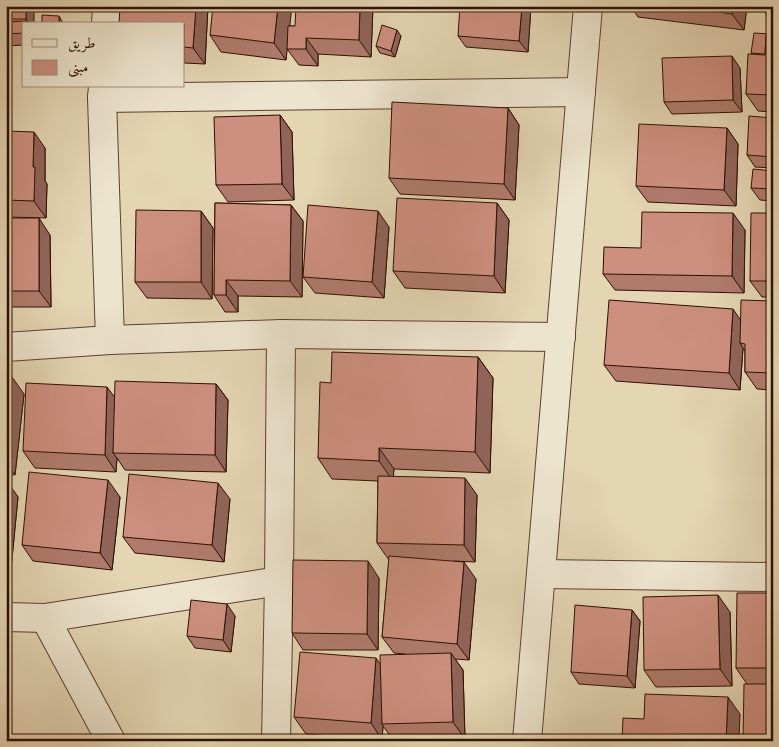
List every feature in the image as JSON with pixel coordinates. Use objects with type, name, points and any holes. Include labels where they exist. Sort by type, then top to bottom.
[{"type":"street","points":[[106,22],[107,6]]},
{"type":"street","points":[[527,741],[588,6]]},
{"type":"street","points":[[110,340],[103,92],[581,92]]},
{"type":"street","points":[[6,347],[110,340],[281,334],[561,337]]},
{"type":"street","points":[[276,741],[280,581],[281,334]]},
{"type":"street","points":[[541,574],[773,577]]},
{"type":"street","points":[[6,617],[45,618],[280,581]]},
{"type":"street","points":[[45,618],[111,741]]},
{"type":"building","points":[[6,6],[26,6],[26,19],[6,19]]},
{"type":"building","points":[[120,6],[196,6],[193,48],[185,47],[185,22],[119,22]]},
{"type":"building","points":[[213,6],[278,6],[274,43],[210,35]]},
{"type":"building","points":[[296,6],[360,6],[359,40],[306,38],[306,49],[287,49],[288,26],[295,26]]},
{"type":"building","points":[[460,6],[522,6],[519,41],[458,36]]},
{"type":"building","points":[[675,6],[733,6],[732,14]]},
{"type":"building","points":[[42,15],[59,16],[59,22],[42,22]]},
{"type":"building","points":[[27,21],[22,22],[22,33],[6,34],[6,22]]},
{"type":"building","points":[[382,25],[397,30],[391,51],[376,46]]},
{"type":"building","points":[[754,33],[769,34],[769,36],[766,36],[765,54],[751,53]]},
{"type":"building","points":[[766,36],[773,36],[773,95],[746,94],[748,54],[765,55]]},
{"type":"building","points":[[732,56],[733,100],[664,102],[662,58]]},
{"type":"building","points":[[392,102],[508,108],[504,184],[389,178]]},
{"type":"building","points":[[280,115],[282,184],[216,185],[214,117]]},
{"type":"building","points":[[749,116],[773,118],[773,157],[747,155]]},
{"type":"building","points":[[639,124],[727,128],[724,190],[636,186]]},
{"type":"building","points":[[6,131],[34,132],[34,201],[6,200]]},
{"type":"building","points":[[753,169],[773,171],[773,189],[751,188]]},
{"type":"building","points":[[397,198],[497,203],[494,276],[393,271]]},
{"type":"building","points":[[215,203],[291,205],[290,281],[226,280],[226,295],[214,295]]},
{"type":"building","points":[[308,205],[378,211],[372,282],[303,277]]},
{"type":"building","points":[[136,210],[201,211],[201,282],[135,282]]},
{"type":"building","points":[[642,212],[733,213],[732,276],[603,274],[604,247],[641,248]]},
{"type":"building","points":[[751,213],[773,213],[773,281],[750,281]]},
{"type":"building","points":[[6,218],[39,218],[39,291],[6,291]]},
{"type":"building","points":[[609,300],[733,309],[729,373],[604,365]]},
{"type":"building","points":[[741,300],[773,301],[773,373],[745,372],[745,344],[740,343]]},
{"type":"building","points":[[332,352],[478,357],[475,452],[379,448],[379,461],[318,458],[320,382],[331,383]]},
{"type":"building","points":[[6,377],[12,377],[6,434]]},
{"type":"building","points":[[115,381],[216,384],[215,455],[113,453]]},
{"type":"building","points":[[26,383],[107,387],[105,455],[23,451]]},
{"type":"building","points":[[29,472],[108,480],[100,553],[22,545]]},
{"type":"building","points":[[129,474],[218,483],[212,545],[123,537]]},
{"type":"building","points":[[378,476],[465,478],[464,545],[377,543]]},
{"type":"building","points":[[389,556],[464,562],[457,644],[382,637]]},
{"type":"building","points":[[293,560],[368,561],[367,634],[292,633]]},
{"type":"building","points":[[737,593],[773,593],[773,668],[736,668]]},
{"type":"building","points":[[718,595],[720,669],[644,670],[643,597]]},
{"type":"building","points":[[191,600],[227,604],[223,640],[187,636]]},
{"type":"building","points":[[575,605],[632,610],[627,676],[571,672]]},
{"type":"building","points":[[300,652],[376,658],[371,723],[294,717]]},
{"type":"building","points":[[451,653],[453,722],[382,724],[380,655]]},
{"type":"building","points":[[744,684],[773,684],[773,741],[743,741]]},
{"type":"building","points":[[645,694],[728,697],[726,741],[622,741],[623,718],[644,719]]},
{"type":"building","points":[[307,738],[369,741],[307,741]]}]
